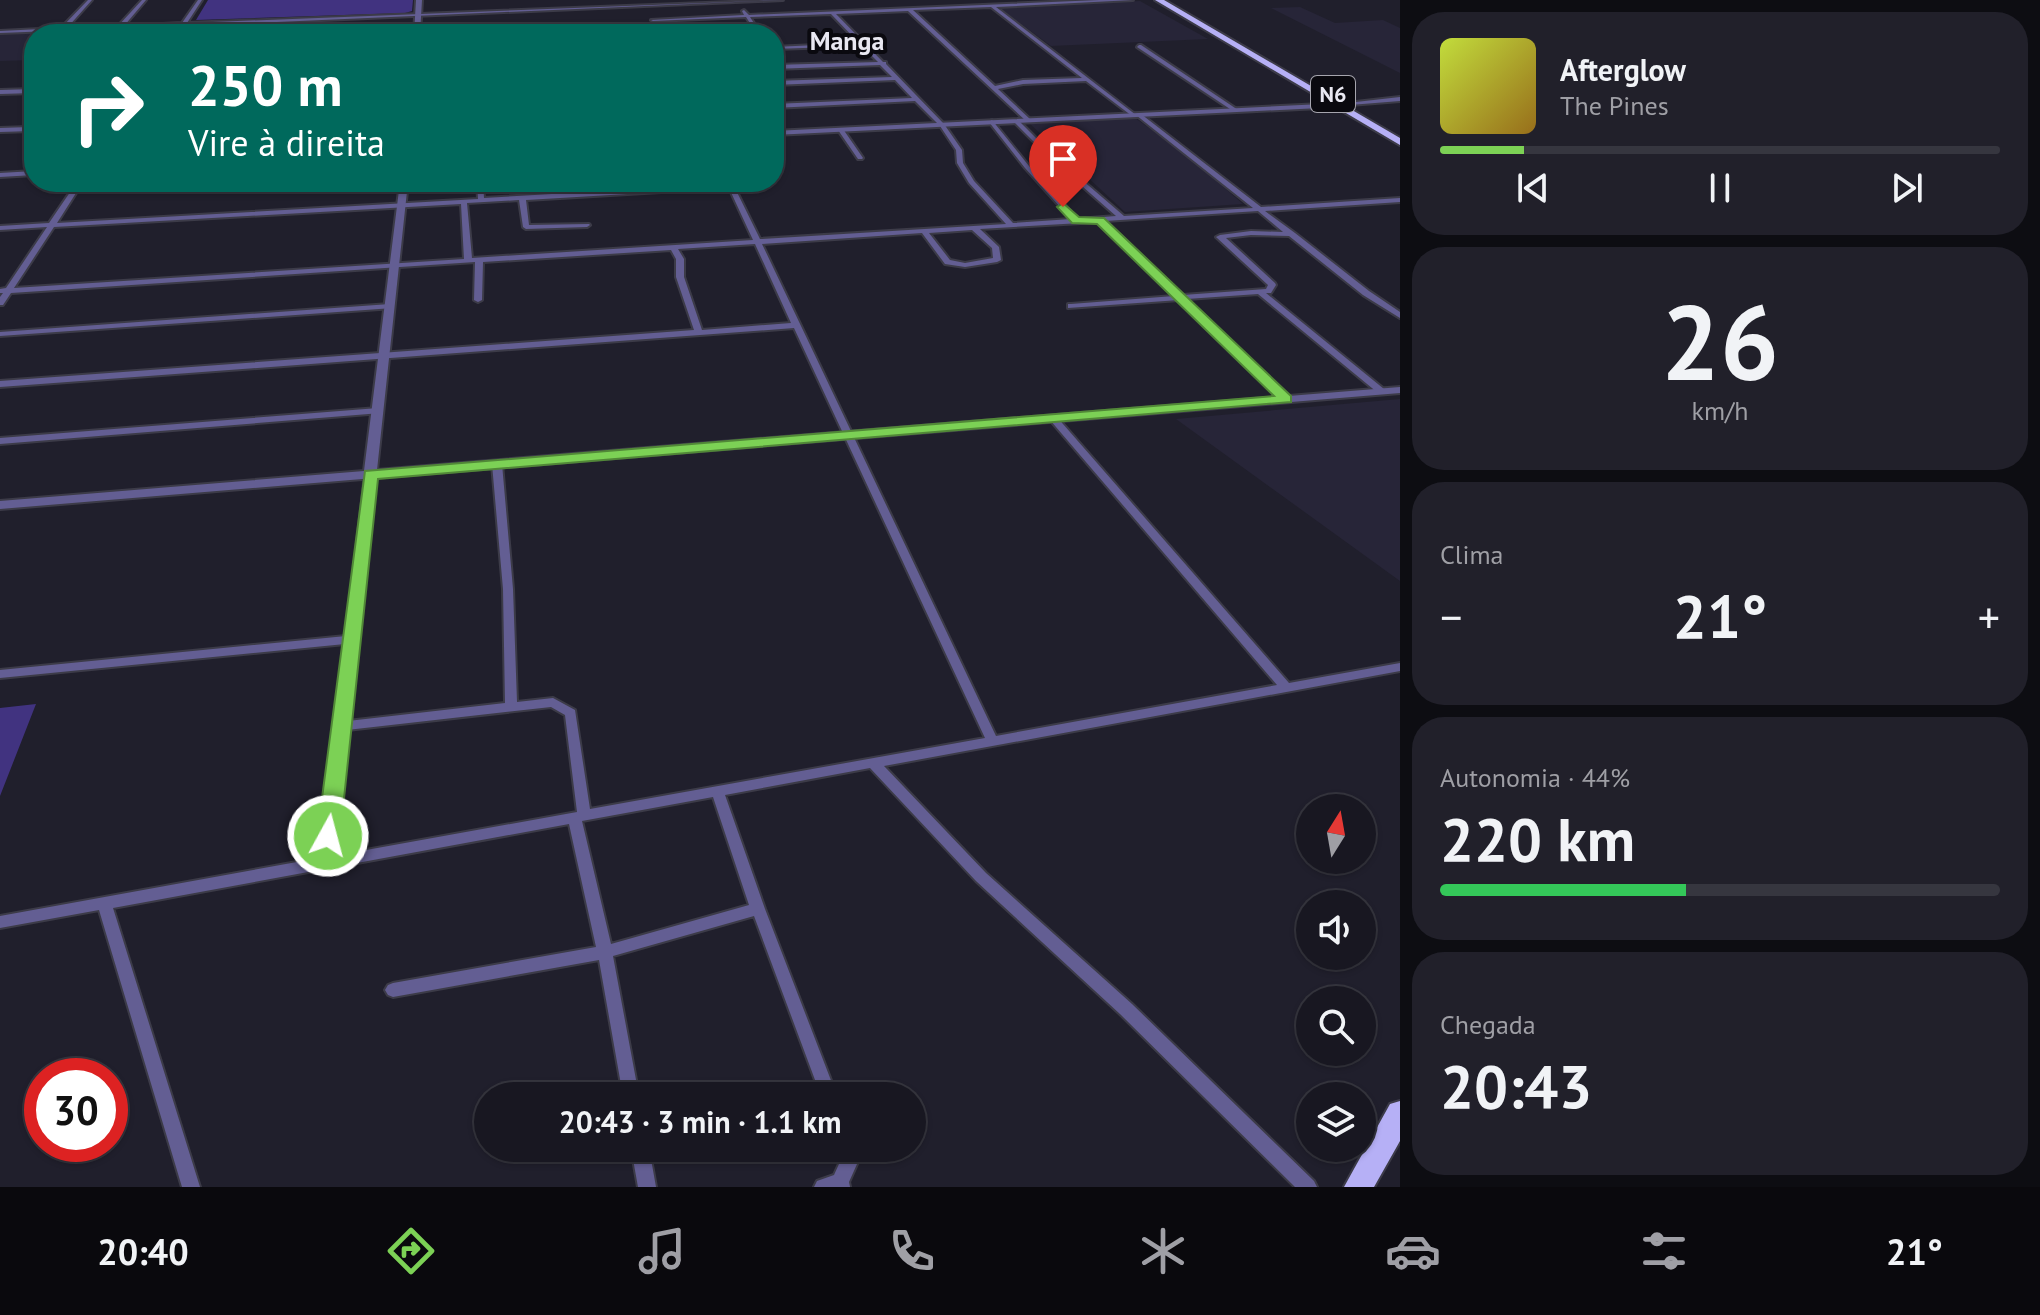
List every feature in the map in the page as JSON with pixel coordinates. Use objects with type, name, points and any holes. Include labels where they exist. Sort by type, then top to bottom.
[{"type":"highway","name":"N6","points":[[1159,0],[1400,133]]},
{"type":"highway","name":"N6","points":[[1167,0],[1225,36]]},
{"type":"highway","name":"N6","points":[[1257,53],[1345,104],[1400,142]]},
{"type":"highway","points":[[1358,1187],[1400,1114]]},
{"type":"street","points":[[68,24],[90,0]]},
{"type":"street","points":[[123,24],[144,0]]},
{"type":"street","points":[[184,24],[200,0]]},
{"type":"street","points":[[418,24],[419,0]]},
{"type":"street","points":[[206,24],[645,3],[781,0]]},
{"type":"street","points":[[879,0],[891,10]]},
{"type":"street","points":[[947,0],[956,7]]},
{"type":"street","points":[[983,0],[1400,316]]},
{"type":"street","points":[[1015,0],[1022,4]]},
{"type":"street","points":[[653,20],[1131,0]]},
{"type":"street","points":[[738,1],[752,24]]},
{"type":"street","points":[[645,3],[655,24]]},
{"type":"street","points":[[909,9],[1028,120]]},
{"type":"street","points":[[832,12],[942,125],[959,150],[960,163],[971,182],[1011,225]]},
{"type":"street","points":[[0,32],[24,31]]},
{"type":"street","points":[[784,48],[863,44]]},
{"type":"street","points":[[1139,46],[1235,110]]},
{"type":"street","points":[[784,67],[884,63]]},
{"type":"street","points":[[784,83],[897,78]]},
{"type":"street","points":[[994,88],[1023,82],[1087,79]]},
{"type":"street","points":[[0,92],[24,91]]},
{"type":"street","points":[[784,106],[917,99]]},
{"type":"street","points":[[784,133],[1400,99]]},
{"type":"street","points":[[1016,121],[1123,219]]},
{"type":"street","points":[[992,122],[1027,167],[1076,221]]},
{"type":"street","points":[[0,130],[24,129]]},
{"type":"street","points":[[841,130],[860,158]]},
{"type":"street","points":[[0,175],[24,174]]},
{"type":"street","points":[[0,303],[4,291],[73,192]]},
{"type":"street","points":[[325,863],[403,192]]},
{"type":"street","points":[[481,192],[481,200]]},
{"type":"street","points":[[0,228],[611,192]]},
{"type":"street","points":[[734,192],[993,742]]},
{"type":"street","points":[[522,198],[526,227],[587,225]]},
{"type":"street","points":[[4,291],[1400,200]]},
{"type":"street","points":[[464,201],[468,260]]},
{"type":"street","points":[[1100,220],[1286,399]]},
{"type":"street","points":[[924,231],[948,262],[965,265],[997,260],[995,247],[974,228]]},
{"type":"street","points":[[1071,306],[1272,289],[1272,285],[1220,237],[1251,233],[1293,234]]},
{"type":"street","points":[[674,248],[680,259],[680,277],[699,332]]},
{"type":"street","points":[[478,300],[479,259]]},
{"type":"street","points":[[1260,292],[1381,391]]},
{"type":"street","points":[[0,334],[390,306]]},
{"type":"street","points":[[0,384],[796,325]]},
{"type":"street","points":[[0,505],[1400,390]]},
{"type":"street","points":[[0,441],[378,411]]},
{"type":"street","points":[[1053,418],[1286,688]]},
{"type":"street","points":[[497,464],[508,589],[511,707]]},
{"type":"street","points":[[0,674],[351,639]]},
{"type":"street","points":[[0,922],[1400,667]]},
{"type":"street","points":[[341,726],[553,702],[571,713],[580,817],[628,1082]]},
{"type":"street","points":[[875,765],[981,877],[1126,1009],[1308,1187]]},
{"type":"street","points":[[718,793],[824,1082]]},
{"type":"street","points":[[104,902],[191,1187]]},
{"type":"street","points":[[393,990],[605,952],[758,909]]},
{"type":"street","points":[[643,1162],[647,1187]]},
{"type":"street","points":[[835,1185],[848,1162]]},
{"type":"shaded area","points":[[208,0],[413,0],[412,11],[405,13],[196,20]]},
{"type":"shaded area","points":[[1140,1],[1208,39],[1051,46],[998,7]]},
{"type":"shaded area","points":[[1300,7],[1335,23],[1383,20],[1400,28],[1400,73],[1271,8]]},
{"type":"shaded area","points":[[24,33],[24,60],[0,61],[0,34]]},
{"type":"shaded area","points":[[1135,118],[1183,152],[1243,204],[1125,212],[1029,123]]},
{"type":"shaded area","points":[[1400,399],[1400,581],[1176,419]]},
{"type":"shaded area","points":[[36,704],[0,796],[0,708]]},
{"type":"district","name":"Manga","points":[[847,40]]},
{"type":"route","points":[[328,836],[370,475],[1286,399],[1100,220],[1076,221],[1063,207]]}]
